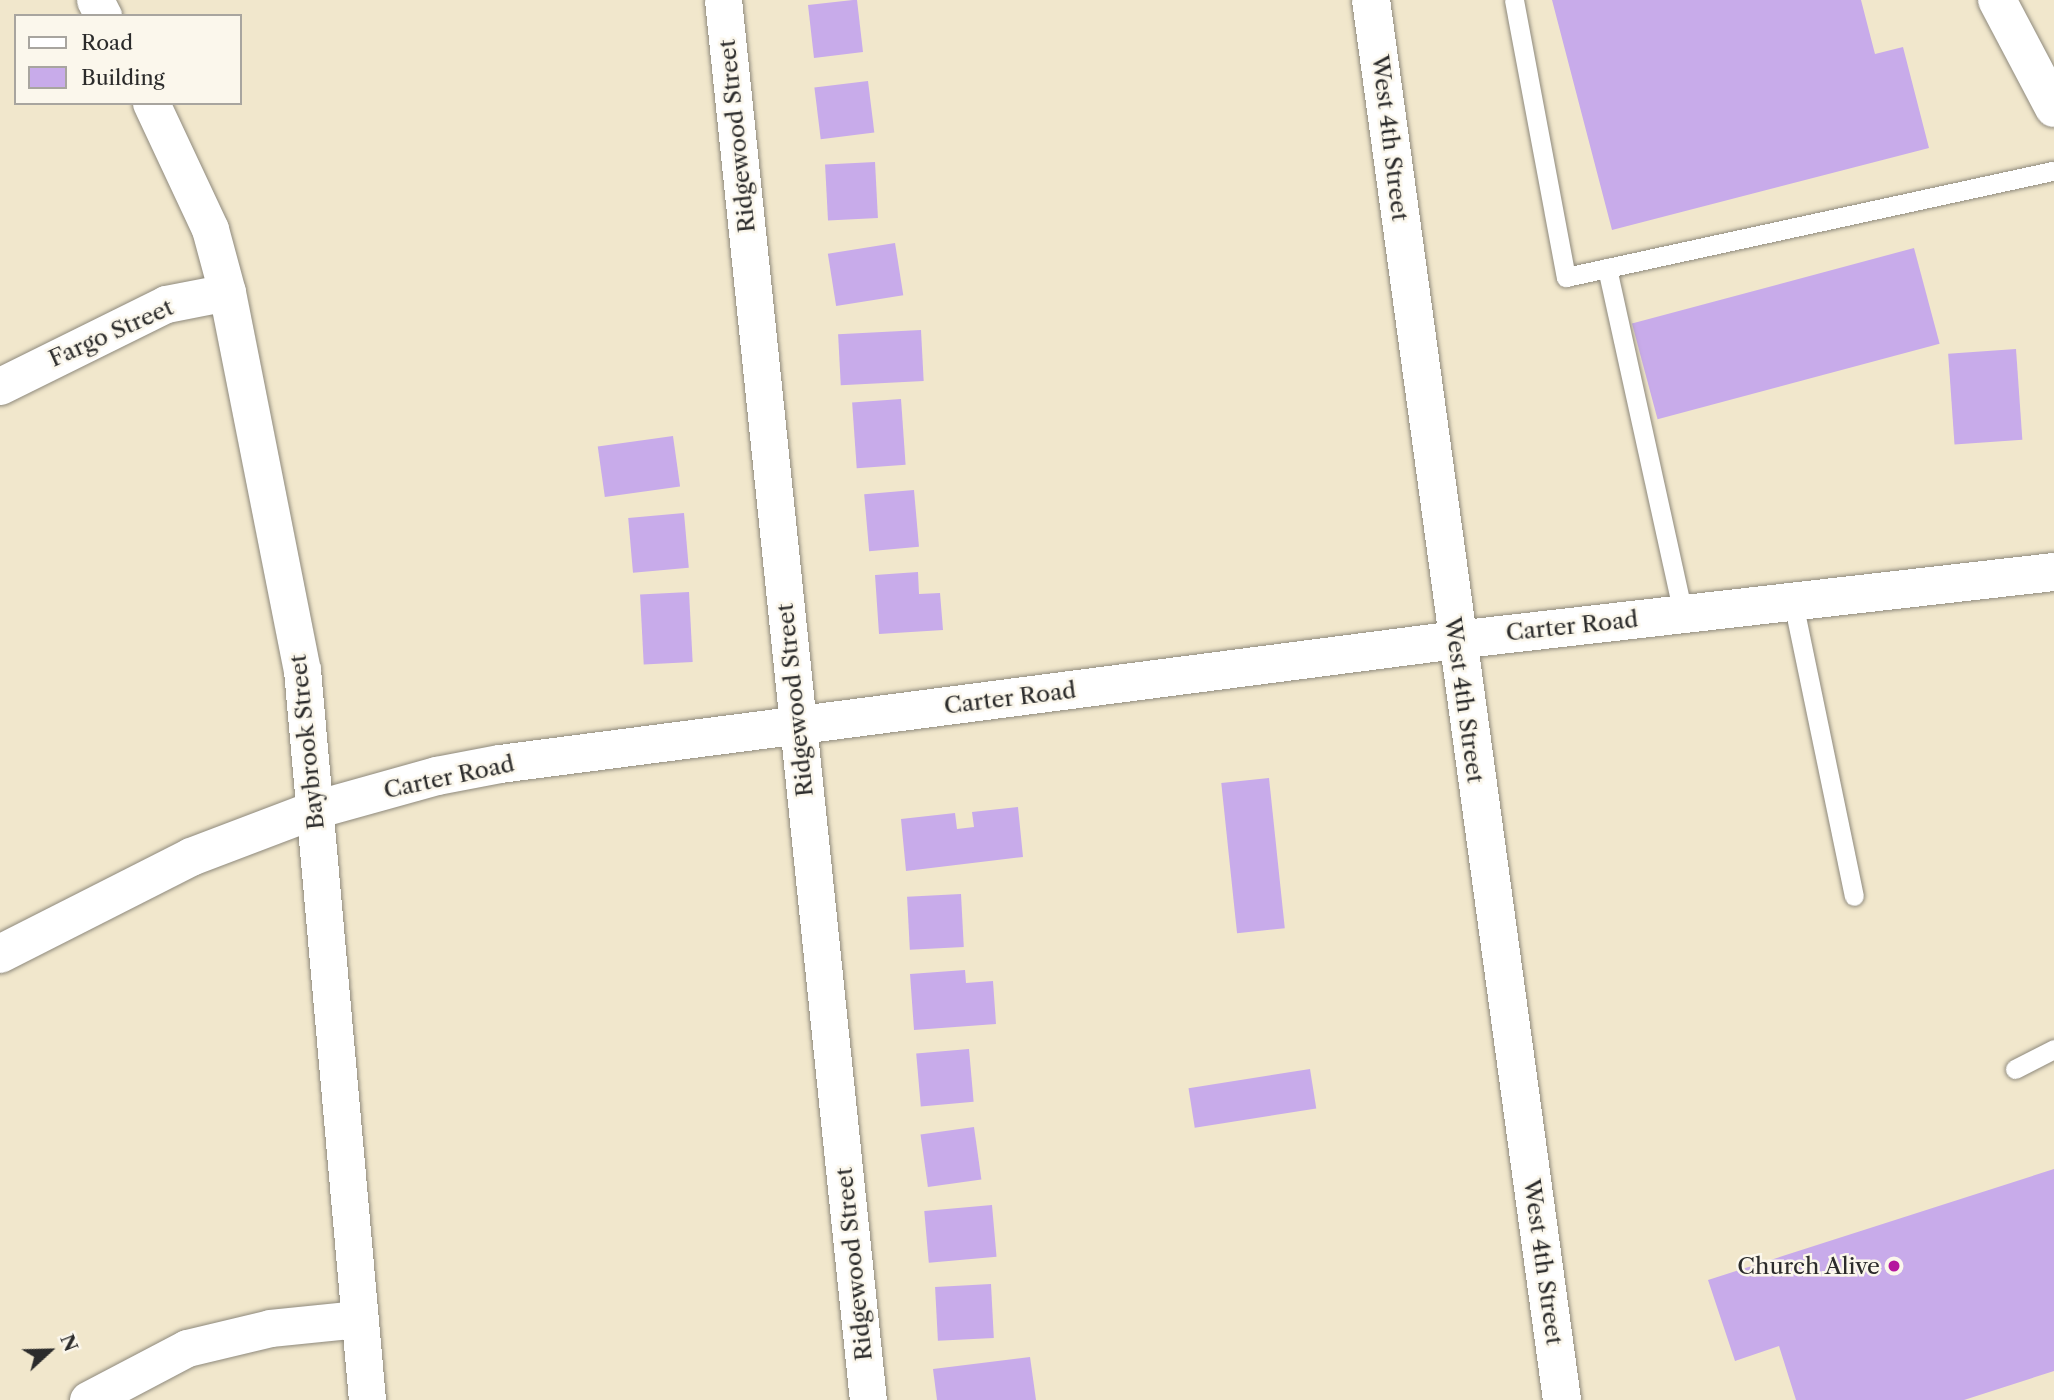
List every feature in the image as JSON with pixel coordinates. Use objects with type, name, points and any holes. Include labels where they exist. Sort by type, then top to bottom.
[{"type":"main road","name":"West 4th Street","points":[[1371,0],[1455,640],[1562,1400]]},
{"type":"main road","points":[[1997,0],[2054,108]]},
{"type":"main road","name":"Carter Road","points":[[0,954],[191,857],[314,810],[437,776],[500,764],[1455,640],[2054,572]]},
{"type":"street","name":"Ridgewood Street","points":[[723,0],[868,1400]]},
{"type":"street","name":"Baybrook Street","points":[[152,105],[209,229],[227,292],[302,670],[366,1400]]},
{"type":"street","name":"Fargo Street","points":[[0,386],[166,304],[227,292]]},
{"type":"street","points":[[88,1400],[187,1349],[270,1328],[359,1319]]},
{"type":"lane","points":[[1514,0],[1566,277],[2054,171]]},
{"type":"lane","points":[[1607,268],[1682,614]]},
{"type":"lane","points":[[1793,601],[1854,896]]},
{"type":"lane","points":[[2015,1069],[2054,1049]]},
{"type":"building","points":[[857,0],[863,52],[814,58],[808,5]]},
{"type":"building","points":[[1552,0],[1861,0],[1875,54],[1903,47],[1929,148],[1612,230]]},
{"type":"building","points":[[868,81],[874,133],[821,139],[814,88]]},
{"type":"building","points":[[875,162],[878,218],[828,221],[825,165]]},
{"type":"building","points":[[895,243],[903,295],[836,306],[828,254]]},
{"type":"building","points":[[1914,248],[1940,344],[1658,419],[1632,324]]},
{"type":"building","points":[[921,330],[924,381],[841,385],[838,334]]},
{"type":"building","points":[[2016,349],[2022,440],[1955,445],[1948,354]]},
{"type":"building","points":[[901,399],[906,465],[857,468],[852,402]]},
{"type":"building","points":[[673,436],[680,487],[605,497],[598,447]]},
{"type":"building","points":[[914,490],[919,547],[869,551],[864,494]]},
{"type":"building","points":[[684,513],[689,568],[633,573],[628,518]]},
{"type":"building","points":[[918,572],[919,594],[940,593],[943,630],[879,634],[875,575]]},
{"type":"building","points":[[689,592],[693,662],[644,664],[640,595]]},
{"type":"building","points":[[1269,778],[1285,928],[1237,933],[1221,783]]},
{"type":"building","points":[[1018,807],[1023,857],[906,871],[901,819],[955,813],[957,829],[974,827],[972,812]]},
{"type":"building","points":[[961,894],[964,947],[910,950],[907,897]]},
{"type":"building","points":[[965,970],[966,983],[993,981],[996,1024],[914,1030],[910,974]]},
{"type":"building","points":[[969,1049],[974,1102],[921,1106],[916,1054]]},
{"type":"building","points":[[1310,1069],[1316,1109],[1195,1128],[1189,1088]]},
{"type":"building","points":[[974,1127],[981,1179],[928,1187],[921,1135]]},
{"type":"building","points":[[2054,1169],[2054,1371],[1964,1400],[1796,1400],[1779,1346],[1735,1361],[1708,1280]]},
{"type":"building","points":[[992,1205],[997,1257],[929,1263],[924,1211]]},
{"type":"building","points":[[991,1284],[994,1338],[938,1341],[935,1287]]},
{"type":"building","points":[[1030,1357],[1036,1400],[937,1400],[933,1369]]},
{"type":"place","name":"Church Alive","points":[[1894,1266]]}]
